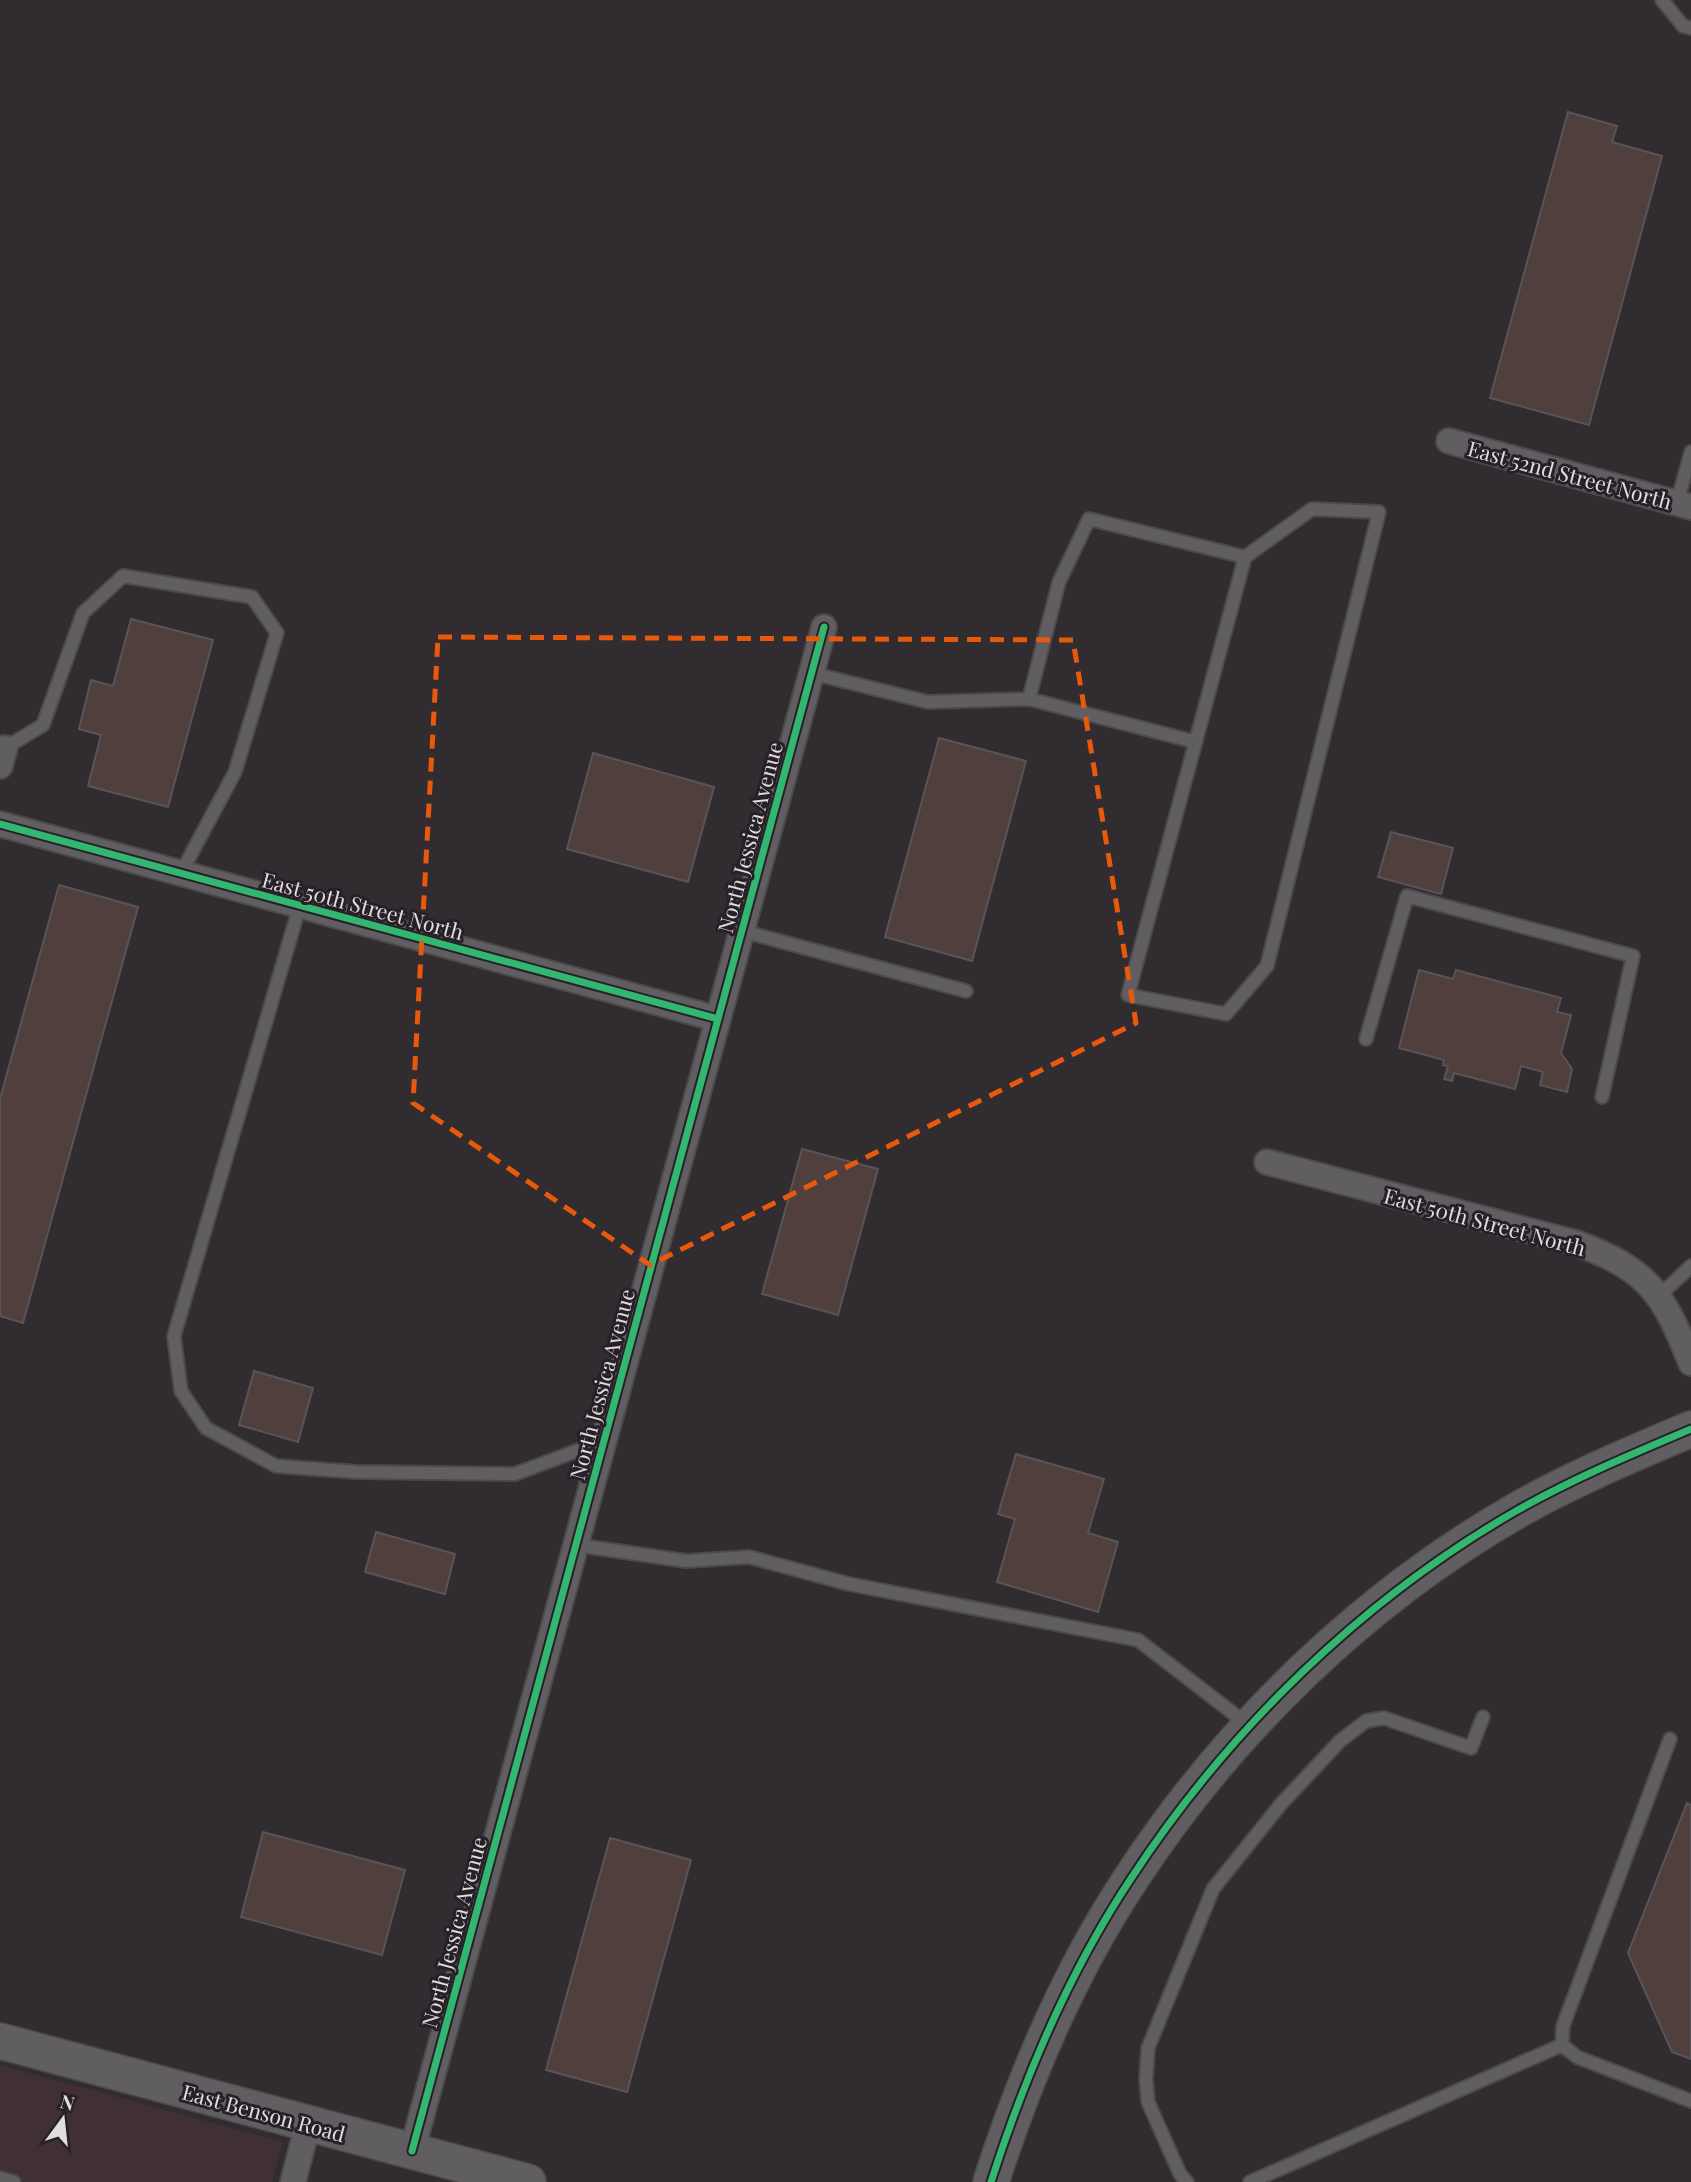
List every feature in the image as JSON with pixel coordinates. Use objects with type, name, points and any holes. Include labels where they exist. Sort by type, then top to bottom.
[{"type":"street","name":"East 52nd Street North","points":[[1449,442],[1684,505]]},
{"type":"street","name":"North Jessica Avenue","points":[[412,2151],[824,627]]},
{"type":"street","name":"East 50th Street North","points":[[0,824],[718,1019]]},
{"type":"street","name":"East 50th Street North","points":[[1267,1162],[1576,1243],[1624,1264],[1659,1296],[1673,1318],[1691,1363]]},
{"type":"street","points":[[990,2182],[1032,2067],[1101,1927],[1131,1878],[1183,1805],[1250,1727],[1306,1669],[1349,1630],[1475,1536],[1570,1483],[1691,1429]]},
{"type":"street","name":"East Benson Road","points":[[0,2041],[528,2182]]},
{"type":"street","points":[[293,2182],[308,2124]]},
{"type":"lane","points":[[1662,0],[1683,26],[1691,28]]},
{"type":"lane","points":[[1684,505],[1691,452]]},
{"type":"lane","points":[[1312,509],[1379,512],[1267,966],[1226,1014],[1128,995],[1245,557],[1312,509]]},
{"type":"lane","points":[[1028,699],[1059,582],[1088,519],[1245,557]]},
{"type":"lane","points":[[2,757],[43,725],[83,613],[123,576],[252,597],[277,633],[235,772],[181,873]]},
{"type":"lane","points":[[811,673],[928,702],[1028,699],[1196,742]]},
{"type":"lane","points":[[1366,1039],[1407,896],[1633,956],[1602,1097]]},
{"type":"lane","points":[[300,905],[174,1336],[181,1391],[206,1428],[276,1466],[357,1472],[515,1474],[604,1441]]},
{"type":"lane","points":[[741,931],[966,991]]},
{"type":"lane","points":[[1659,1296],[1691,1266]]},
{"type":"lane","points":[[576,1545],[686,1561],[749,1558],[849,1584],[1138,1640],[1250,1727]]},
{"type":"lane","points":[[1187,2182],[1180,2174],[1148,2102],[1148,2048],[1213,1889],[1281,1804],[1340,1741],[1366,1721],[1384,1718],[1471,1748],[1483,1717]]},
{"type":"lane","points":[[1562,2045],[1563,2026],[1671,1739]]},
{"type":"lane","points":[[1562,2045],[1577,2057],[1691,2101]]},
{"type":"lane","points":[[1250,2182],[1562,2045]]},
{"type":"lane","points":[[0,2178],[14,2182]]},
{"type":"highlighted area","points":[[438,637],[1073,640],[1136,1023],[650,1265],[413,1103]]},
{"type":"shaded area","points":[[0,2065],[283,2142],[272,2182],[0,2182]]},
{"type":"building","points":[[1568,112],[1617,126],[1612,142],[1662,156],[1589,425],[1490,398]]},
{"type":"building","points":[[131,619],[213,640],[168,807],[88,786],[101,735],[79,729],[91,680],[113,686]]},
{"type":"building","points":[[939,738],[1026,761],[972,961],[885,937]]},
{"type":"building","points":[[593,753],[714,787],[688,882],[567,849]]},
{"type":"building","points":[[1391,832],[1453,848],[1441,894],[1378,877]]},
{"type":"building","points":[[59,885],[138,907],[23,1323],[0,1316],[0,1099]]},
{"type":"building","points":[[1419,970],[1453,979],[1456,970],[1561,998],[1557,1012],[1571,1015],[1561,1053],[1572,1069],[1567,1092],[1540,1085],[1543,1072],[1521,1066],[1515,1089],[1454,1073],[1452,1081],[1444,1079],[1448,1066],[1443,1065],[1444,1060],[1399,1048]]},
{"type":"building","points":[[802,1149],[878,1169],[838,1315],[762,1294]]},
{"type":"building","points":[[254,1371],[313,1388],[298,1442],[239,1425]]},
{"type":"building","points":[[1016,1454],[1104,1479],[1088,1533],[1118,1542],[1098,1612],[997,1582],[1015,1519],[998,1514]]},
{"type":"building","points":[[376,1532],[455,1554],[445,1594],[365,1572]]},
{"type":"building","points":[[1687,1803],[1691,1805],[1691,2059],[1672,2052],[1628,1953]]},
{"type":"building","points":[[263,1832],[405,1870],[382,1955],[241,1917]]},
{"type":"building","points":[[610,1838],[691,1860],[627,2092],[546,2070]]},
{"type":"cycle path","points":[[412,2151],[824,627]]},
{"type":"cycle path","points":[[0,824],[718,1019]]},
{"type":"cycle path","points":[[991,2182],[1034,2063],[1069,1986],[1110,1912],[1170,1822],[1256,1719],[1353,1626],[1405,1584],[1460,1546],[1559,1488],[1691,1429]]}]
